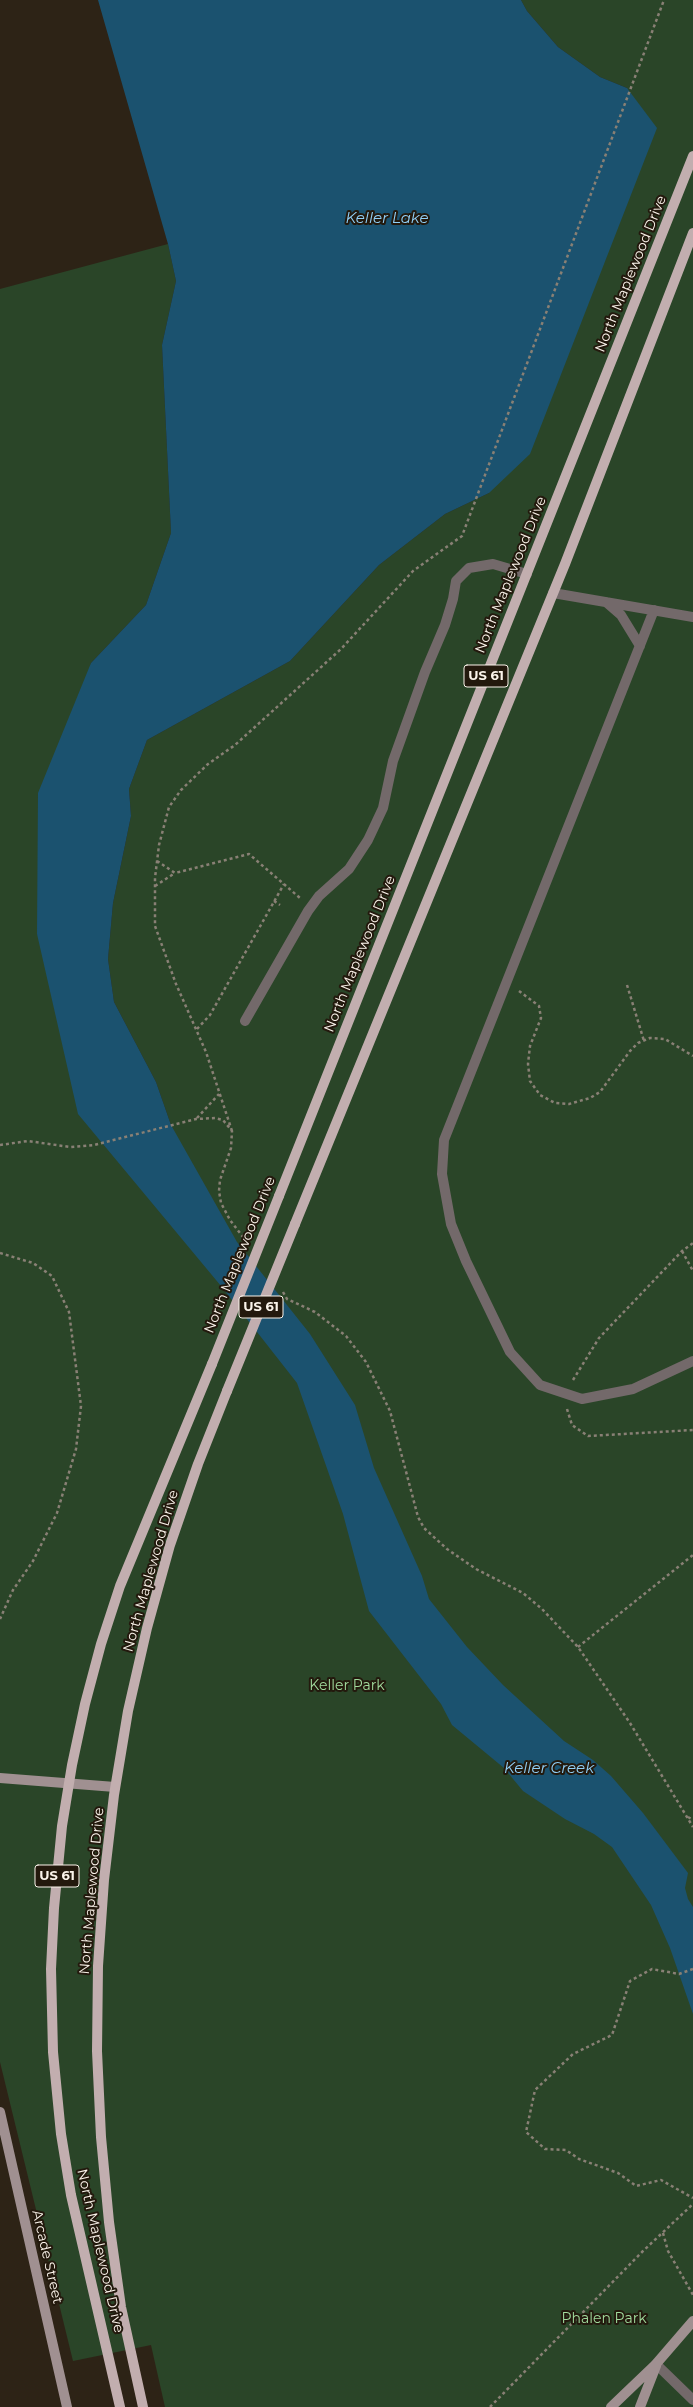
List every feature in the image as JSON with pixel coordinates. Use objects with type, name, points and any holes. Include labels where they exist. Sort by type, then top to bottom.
[{"type":"main road","name":"North Maplewood Drive","points":[[120,2407],[71,2195],[61,2134],[53,2052],[51,1969],[54,1908],[69,1782],[85,1704],[120,1586],[212,1364],[693,156]]},
{"type":"main road","name":"North Maplewood Drive","points":[[144,2407],[121,2306],[109,2222],[101,2137],[97,2051],[98,1966],[104,1880],[116,1787],[132,1696],[168,1553],[198,1464],[227,1391],[553,593],[693,232]]},
{"type":"street","points":[[0,1778],[69,1782],[116,1787]]},
{"type":"street","name":"Arcade Street","points":[[0,2112],[67,2407]]},
{"type":"street","points":[[611,2407],[656,2364],[693,2321]]},
{"type":"street","points":[[640,2407],[656,2364]]},
{"type":"lane","points":[[245,1021],[311,907],[319,896],[349,869],[368,840],[383,808],[393,761],[425,672],[445,625],[453,599],[456,581],[469,568],[493,564],[526,574]]},
{"type":"lane","points":[[553,593],[693,617]]},
{"type":"lane","points":[[606,602],[621,615],[640,646]]},
{"type":"lane","points":[[654,610],[444,1140],[442,1174],[451,1224],[466,1261],[510,1352],[540,1385],[582,1399],[633,1389],[693,1361]]},
{"type":"lane","points":[[656,2364],[693,2400]]},
{"type":"path","points":[[250,1247],[230,1220],[221,1203],[219,1191],[222,1173],[231,1148],[232,1131],[197,1029],[161,948],[155,926],[155,886],[157,861],[169,807],[181,790],[341,649],[413,571],[462,536],[466,521],[664,0]]},
{"type":"path","points":[[155,886],[175,873],[249,854],[311,907]]},
{"type":"path","points":[[157,861],[175,873]]},
{"type":"path","points":[[197,1029],[210,1015],[284,884]]},
{"type":"path","points":[[274,901],[280,905]]},
{"type":"path","points":[[508,979],[525,997],[539,1006],[542,1018],[530,1046],[528,1064],[530,1081],[540,1095],[555,1103],[569,1104],[590,1098],[600,1092],[630,1051],[650,1038],[665,1038],[693,1056]]},
{"type":"path","points":[[626,985],[644,1041]]},
{"type":"path","points":[[196,1119],[219,1093]]},
{"type":"path","points":[[0,1145],[28,1141],[70,1147],[94,1145],[196,1119],[215,1118],[223,1120],[232,1131]]},
{"type":"path","points":[[693,1243],[682,1251],[599,1338],[579,1367],[565,1404],[572,1425],[588,1436],[693,1430]]},
{"type":"path","points":[[682,1251],[693,1271]]},
{"type":"path","points":[[0,1252],[33,1263],[52,1276],[69,1312],[81,1406],[76,1450],[57,1513],[32,1561],[13,1590],[0,1619]]},
{"type":"path","points":[[278,1286],[287,1299],[315,1312],[346,1336],[366,1362],[390,1412],[418,1517],[424,1528],[447,1549],[476,1569],[523,1593],[542,1609],[578,1647],[630,1723],[693,1827]]},
{"type":"path","points":[[578,1647],[693,1555]]},
{"type":"path","points":[[686,1815],[693,1820]]},
{"type":"path","points":[[693,1969],[679,1974],[652,1968],[630,1981],[612,2035],[573,2054],[535,2090],[526,2132],[545,2149],[566,2150],[579,2159],[618,2173],[636,2186],[661,2180],[693,2198]]},
{"type":"path","points":[[490,2407],[643,2251],[664,2234],[693,2204]]},
{"type":"path","points":[[664,2234],[668,2251],[693,2295]]},
{"type":"green space","name":"Keller Park","points":[[521,0],[693,0],[693,2407],[165,2407],[151,2345],[73,2361],[0,2062],[0,289],[168,244],[176,281],[162,345],[171,533],[146,605],[91,663],[37,934],[171,1125],[156,1082],[114,1002],[108,959],[113,903],[131,816],[129,789],[147,740],[290,661],[379,565],[445,514],[489,493],[627,88],[600,77],[558,47],[527,11]]},
{"type":"water","name":"Keller Lake","points":[[98,0],[521,0],[527,11],[558,47],[600,77],[627,88],[657,128],[530,454],[489,493],[445,514],[379,565],[290,661],[147,740],[129,789],[131,816],[113,903],[108,959],[114,1002],[156,1082],[171,1125],[237,1242],[310,1334],[355,1405],[374,1468],[422,1576],[429,1599],[467,1647],[503,1685],[564,1741],[593,1760],[611,1776],[643,1813],[688,1873],[685,1888],[688,1899],[693,1907],[693,2014],[670,1948],[651,1905],[612,1847],[594,1834],[565,1819],[523,1791],[504,1768],[452,1725],[441,1704],[369,1611],[343,1514],[297,1383],[221,1286],[78,1114],[37,934],[38,793],[91,663],[146,605],[171,533],[162,345],[176,281],[168,244]]},
{"type":"water label","name":"Keller Creek","points":[[549,1769]]},
{"type":"park label","name":"Phalen Park","points":[[604,2319]]}]
